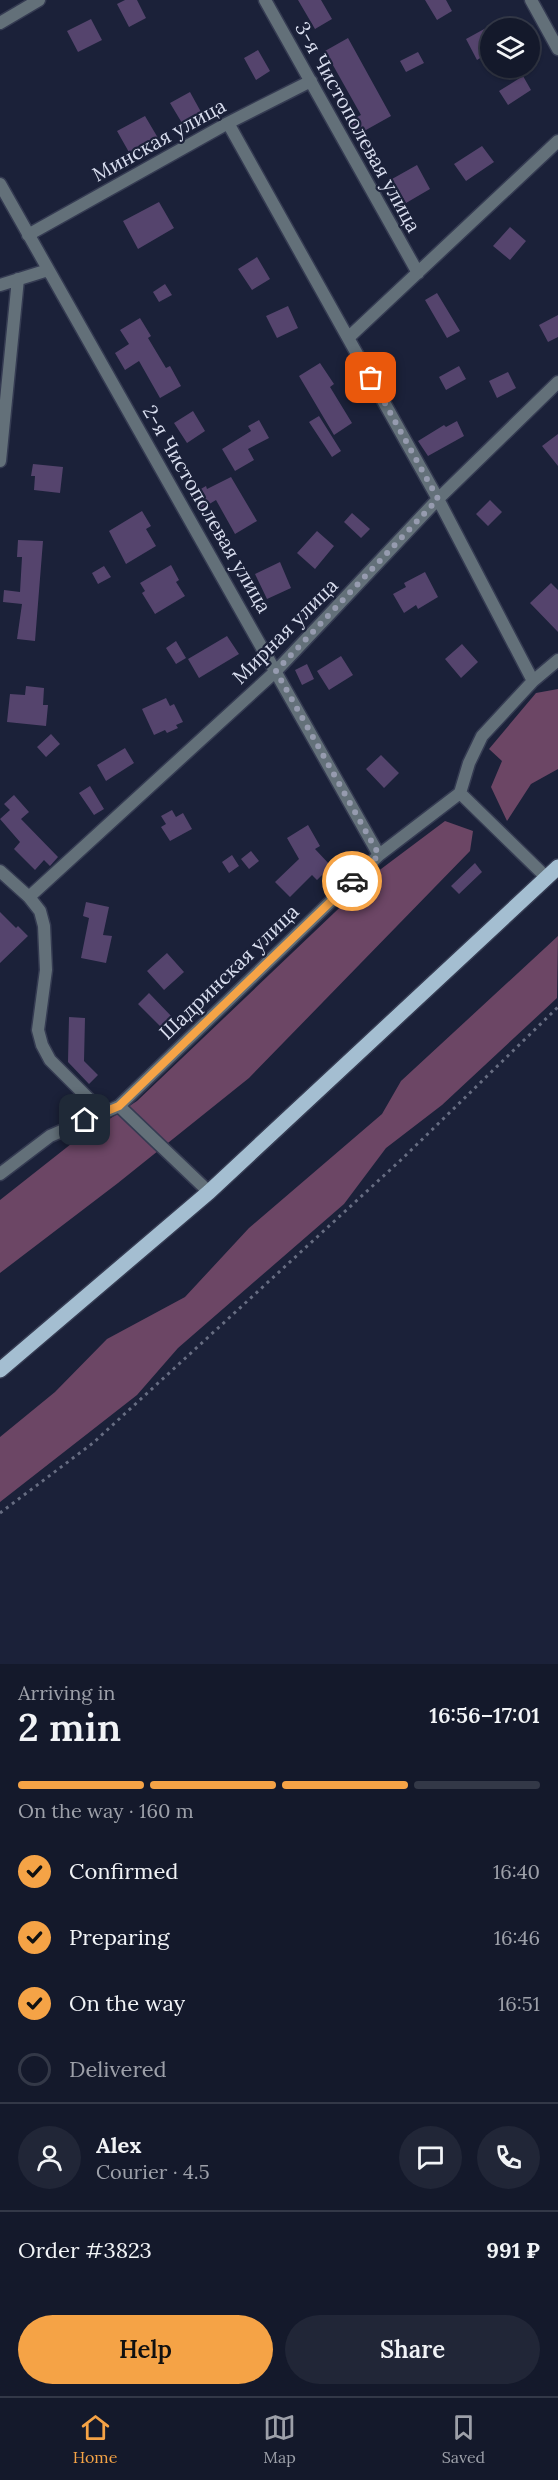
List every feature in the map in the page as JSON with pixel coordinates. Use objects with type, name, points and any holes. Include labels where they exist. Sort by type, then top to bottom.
[{"type":"main road","points":[[0,1370],[209,1192],[553,873]]},
{"type":"street","points":[[0,23],[39,0]]},
{"type":"street","name":"3-я Чистополевая улица","points":[[265,0],[417,273]]},
{"type":"street","points":[[531,0],[558,49]]},
{"type":"street","name":"Минская улица","points":[[28,235],[228,123],[311,81]]},
{"type":"street","points":[[228,123],[438,499],[533,681]]},
{"type":"street","points":[[348,338],[558,141]]},
{"type":"street","name":"2-я Чистополевая улица","points":[[0,184],[379,855]]},
{"type":"street","points":[[0,285],[48,270]]},
{"type":"street","points":[[0,461],[18,279]]},
{"type":"street","name":"Мирная улица","points":[[29,897],[276,671],[438,499],[558,381]]},
{"type":"street","points":[[553,873],[460,793],[469,763],[482,736],[533,681],[558,660]]},
{"type":"street","name":"Шадринская улица","points":[[119,1106],[379,855],[460,793]]},
{"type":"street","points":[[0,871],[29,897],[40,911],[44,926],[46,970],[38,1030],[42,1045],[50,1060],[103,1113]]},
{"type":"street","points":[[0,1174],[50,1136],[119,1106],[209,1192]]},
{"type":"path","points":[[0,1513],[93,1443],[403,1158],[558,1007]]},
{"type":"shaded area","points":[[558,689],[558,769],[531,784],[507,821],[491,787],[502,761],[489,749],[536,693]]},
{"type":"shaded area","points":[[445,821],[473,831],[470,851],[249,1078],[118,1183],[0,1273],[0,1200],[71,1144],[137,1101],[377,872]]},
{"type":"shaded area","points":[[558,936],[557,998],[442,1105],[386,1148],[344,1204],[178,1348],[137,1395],[0,1502],[0,1437],[55,1392],[107,1339],[185,1297],[249,1228],[382,1114],[401,1081]]},
{"type":"building","points":[[125,0],[137,0],[146,18],[129,27],[117,4]]},
{"type":"building","points":[[298,0],[321,0],[332,19],[315,29]]},
{"type":"building","points":[[425,0],[446,0],[452,11],[437,20]]},
{"type":"building","points":[[91,19],[102,40],[78,52],[67,31]]},
{"type":"building","points":[[480,31],[480,58],[477,60],[466,39]]},
{"type":"building","points":[[348,38],[391,116],[357,135],[349,121],[361,115],[325,51]]},
{"type":"building","points":[[258,50],[270,71],[256,80],[244,58]]},
{"type":"building","points":[[418,52],[424,63],[406,72],[400,61]]},
{"type":"building","points":[[520,78],[524,78],[531,90],[508,105],[499,91]]},
{"type":"building","points":[[190,92],[201,112],[182,123],[170,103]]},
{"type":"building","points":[[145,116],[158,138],[130,154],[117,131]]},
{"type":"building","points":[[482,146],[494,162],[466,181],[454,164]]},
{"type":"building","points":[[417,165],[430,189],[406,203],[392,179]]},
{"type":"building","points":[[159,202],[174,228],[138,249],[123,221]]},
{"type":"building","points":[[510,227],[526,241],[510,260],[493,246]]},
{"type":"building","points":[[257,257],[270,279],[252,290],[238,269]]},
{"type":"building","points":[[165,284],[172,295],[159,302],[153,292]]},
{"type":"building","points":[[437,293],[460,331],[447,338],[425,300]]},
{"type":"building","points":[[288,306],[298,328],[277,338],[266,316]]},
{"type":"building","points":[[558,315],[558,337],[548,342],[539,325]]},
{"type":"building","points":[[140,318],[151,336],[148,338],[166,368],[170,366],[181,386],[160,398],[139,361],[125,370],[115,353],[129,344],[120,330]]},
{"type":"building","points":[[320,363],[334,384],[330,387],[352,423],[334,435],[299,376]]},
{"type":"building","points":[[459,366],[466,379],[446,390],[439,377]]},
{"type":"building","points":[[508,372],[516,388],[497,398],[489,381]]},
{"type":"building","points":[[193,411],[205,431],[187,443],[174,423]]},
{"type":"building","points":[[319,416],[341,451],[332,457],[309,422]]},
{"type":"building","points":[[259,420],[269,438],[248,449],[254,460],[235,471],[222,449],[251,431],[248,426]]},
{"type":"building","points":[[457,421],[464,436],[428,456],[418,441],[444,425],[446,427]]},
{"type":"building","points":[[558,434],[558,466],[542,446]]},
{"type":"building","points":[[33,464],[63,467],[60,493],[34,490],[35,476],[31,476]]},
{"type":"building","points":[[231,477],[257,521],[235,534],[216,500],[201,509],[192,494]]},
{"type":"building","points":[[490,500],[502,512],[488,526],[476,514]]},
{"type":"building","points":[[142,511],[151,526],[146,529],[156,546],[126,564],[109,531]]},
{"type":"building","points":[[352,513],[370,529],[361,538],[344,522]]},
{"type":"building","points":[[317,531],[334,546],[315,569],[297,553]]},
{"type":"building","points":[[18,540],[43,541],[35,641],[17,639],[22,604],[3,602],[4,590],[20,592],[22,557],[17,557]]},
{"type":"building","points":[[280,562],[291,588],[267,599],[255,574]]},
{"type":"building","points":[[171,565],[179,580],[176,582],[185,596],[155,614],[142,593],[145,591],[140,583]]},
{"type":"building","points":[[104,566],[111,577],[98,584],[92,573]]},
{"type":"building","points":[[425,572],[438,597],[418,609],[416,605],[404,613],[393,594],[406,587],[404,583]]},
{"type":"building","points":[[551,583],[558,590],[558,632],[530,603]]},
{"type":"building","points":[[227,636],[239,654],[199,678],[188,659]]},
{"type":"building","points":[[176,641],[186,658],[176,664],[166,648]]},
{"type":"building","points":[[462,644],[478,662],[461,678],[445,659]]},
{"type":"building","points":[[341,656],[353,675],[329,690],[317,671]]},
{"type":"building","points":[[307,664],[314,679],[302,685],[295,670]]},
{"type":"building","points":[[26,686],[44,688],[43,705],[48,705],[46,726],[7,722],[10,694],[25,695]]},
{"type":"building","points":[[166,698],[170,706],[174,704],[183,722],[176,725],[178,728],[167,733],[165,730],[154,735],[142,709]]},
{"type":"building","points":[[51,734],[60,744],[46,757],[37,747]]},
{"type":"building","points":[[125,748],[134,763],[106,781],[97,765]]},
{"type":"building","points":[[381,755],[399,773],[384,788],[366,769]]},
{"type":"building","points":[[90,786],[104,809],[94,815],[79,793]]},
{"type":"building","points":[[14,795],[29,812],[21,819],[58,857],[50,866],[44,860],[35,870],[14,849],[20,842],[0,819],[10,810],[4,804]]},
{"type":"building","points":[[172,810],[176,817],[183,813],[192,829],[170,841],[161,827],[166,824],[161,816]]},
{"type":"building","points":[[308,825],[320,846],[315,849],[331,866],[317,880],[312,875],[290,897],[275,882],[299,859],[287,838]]},
{"type":"building","points":[[251,851],[259,861],[249,869],[241,859]]},
{"type":"building","points":[[232,855],[239,866],[229,873],[222,862]]},
{"type":"building","points":[[475,863],[482,872],[459,894],[451,886]]},
{"type":"building","points":[[86,902],[109,907],[103,935],[112,936],[106,963],[81,958],[89,918],[83,916]]},
{"type":"building","points":[[0,912],[28,936],[0,963]]},
{"type":"building","points":[[167,953],[184,972],[164,990],[147,971]]},
{"type":"building","points":[[149,993],[174,1019],[163,1029],[138,1004]]},
{"type":"building","points":[[69,1017],[85,1018],[84,1061],[98,1075],[89,1084],[68,1062]]},
{"type":"way so far","points":[[352,881],[379,855],[276,671],[438,499],[371,378]]},
{"type":"route","points":[[85,1120],[119,1106],[352,881]]}]
